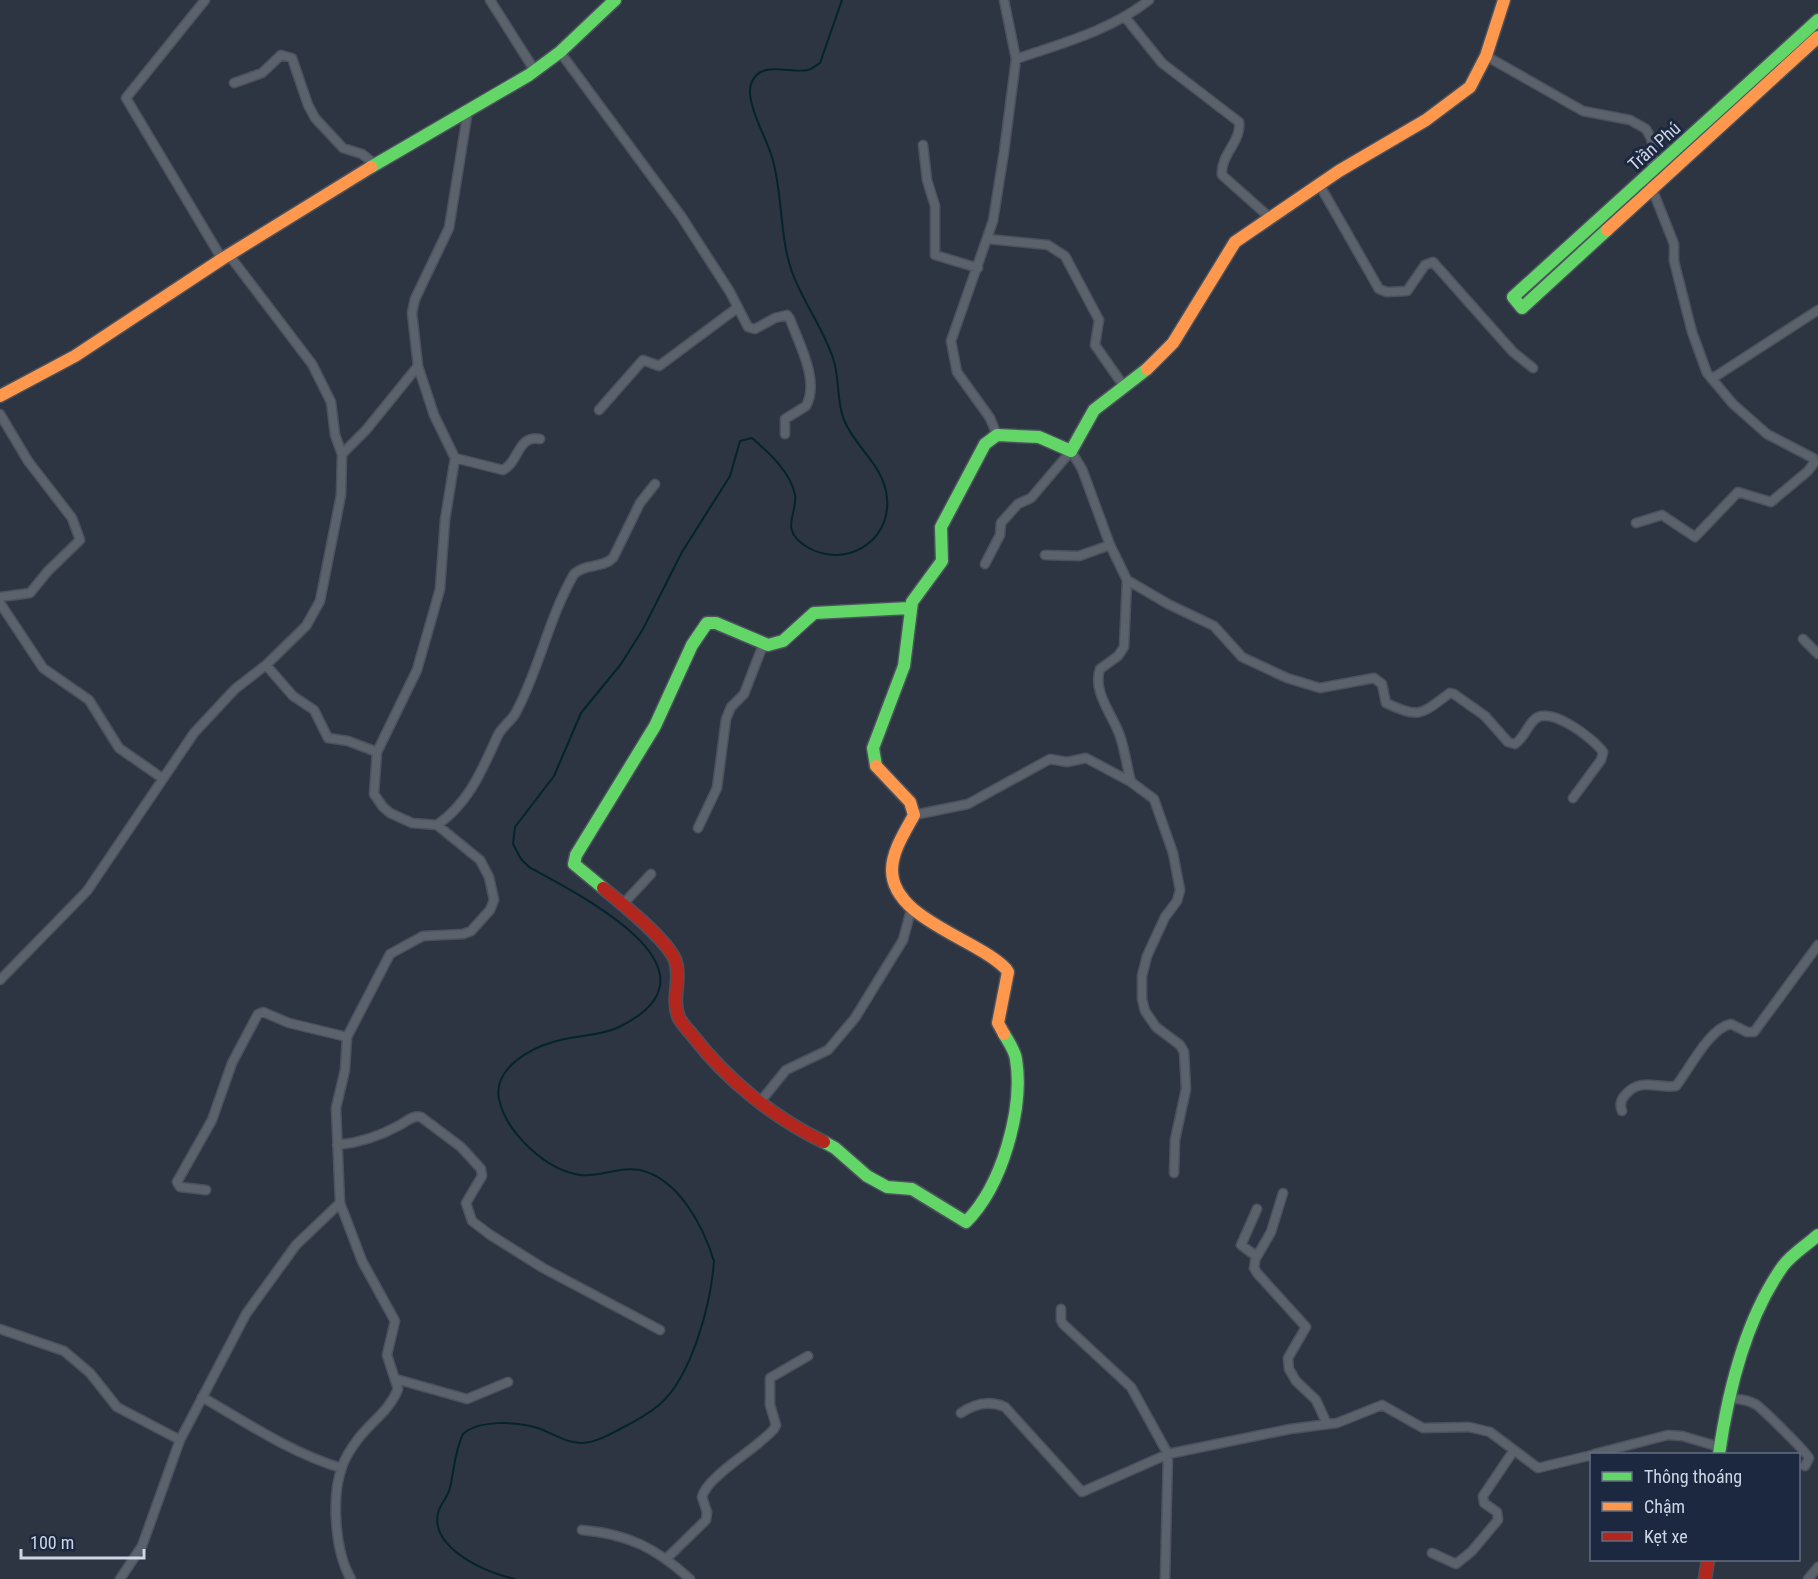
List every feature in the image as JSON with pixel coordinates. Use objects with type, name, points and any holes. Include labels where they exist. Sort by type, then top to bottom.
[{"type":"street","points":[[0,980],[87,891],[162,778],[211,714],[235,689],[266,665],[306,626],[316,611],[341,495],[342,454],[335,435],[331,402],[320,377],[278,317],[225,257],[126,98],[205,0]]},
{"type":"street","points":[[490,0],[535,71]]},
{"type":"street","points":[[0,396],[75,356],[225,257],[535,71],[560,52],[615,0]]},
{"type":"street","points":[[997,435],[990,418],[963,384],[952,350],[952,337],[988,239],[1001,174],[1016,60],[1004,0]]},
{"type":"street","points":[[1016,60],[1067,42],[1125,17],[1149,0]]},
{"type":"street","points":[[986,564],[1000,535],[1001,523],[1018,504],[1031,498],[1071,451],[1094,410],[1153,364],[1173,343],[1229,249],[1243,235],[1319,184],[1426,120],[1464,94],[1475,80],[1486,56],[1504,0]]},
{"type":"street","points":[[1125,17],[1162,63],[1239,122],[1238,134],[1222,164],[1222,175],[1269,217]]},
{"type":"street","name":"Trần Phú","points":[[1818,20],[1513,297],[1522,308],[1818,37]]},
{"type":"street","points":[[560,52],[607,120],[675,207],[730,292],[750,330],[781,315],[787,315],[790,319],[809,374],[811,390],[806,406],[785,419],[785,434]]},
{"type":"street","points":[[234,83],[262,73],[281,55],[286,54],[292,58],[308,105],[315,118],[342,148],[362,154],[375,165]]},
{"type":"street","points":[[1486,56],[1583,111],[1630,120],[1646,129],[1651,138],[1654,155],[1650,174],[1651,190],[1674,244],[1674,261],[1700,358],[1733,404],[1754,423],[1777,441],[1813,458],[1813,466],[1771,502],[1738,492],[1695,537],[1662,515],[1636,523]]},
{"type":"street","points":[[351,1579],[342,1562],[337,1531],[341,1468],[359,1438],[396,1395],[398,1389],[387,1355],[395,1321],[362,1261],[340,1203],[336,1104],[345,1070],[347,1037],[390,954],[423,936],[464,934],[471,931],[493,905],[492,885],[485,867],[437,825],[412,823],[383,807],[374,794],[377,752],[417,670],[437,603],[445,520],[455,458],[434,415],[418,366],[412,306],[449,228],[468,111]]},
{"type":"street","points":[[922,145],[927,180],[935,206],[936,255],[978,267]]},
{"type":"street","points":[[1319,184],[1379,289],[1387,292],[1407,291],[1425,265],[1433,261],[1504,342],[1533,368]]},
{"type":"street","points":[[988,239],[1043,243],[1055,247],[1065,256],[1099,320],[1095,345],[1123,386]]},
{"type":"street","points":[[599,410],[644,360],[659,366],[737,308]]},
{"type":"street","points":[[1713,378],[1818,310]]},
{"type":"street","points":[[342,454],[366,430],[418,366]]},
{"type":"street","points":[[0,414],[28,461],[72,518],[80,540],[48,571],[30,593],[0,597]]},
{"type":"street","points":[[910,608],[814,613],[783,641],[763,645],[716,623],[709,622],[704,626],[655,726],[576,855],[574,865],[649,927],[673,955],[677,974],[675,1000],[683,1026],[713,1062],[782,1119],[835,1148],[880,1184],[912,1189],[962,1221],[969,1221],[999,1170],[1016,1118],[1016,1057],[998,1023],[1008,972],[1006,967],[974,945],[911,910],[894,890],[891,869],[897,846],[914,815],[910,802],[880,773],[873,754],[904,666],[910,608],[942,561],[942,524],[985,444],[997,435],[1039,437],[1071,451],[1082,469],[1110,545],[1127,580],[1124,647],[1118,656],[1100,669],[1098,680],[1100,693],[1122,741],[1131,782]]},
{"type":"street","points":[[455,458],[504,470],[511,464],[524,442],[533,438],[540,439]]},
{"type":"street","points":[[437,825],[460,806],[484,768],[500,731],[514,715],[545,635],[574,574],[583,568],[607,563],[613,558],[640,503],[655,484]]},
{"type":"street","points":[[1046,555],[1079,556],[1110,545]]},
{"type":"street","points":[[1127,580],[1168,604],[1215,626],[1242,657],[1304,684],[1320,688],[1374,678],[1382,684],[1386,703],[1419,713],[1428,711],[1450,693],[1454,694],[1485,716],[1508,742],[1515,744],[1521,740],[1534,720],[1545,715],[1554,716],[1581,731],[1602,752],[1601,760],[1573,798]]},
{"type":"street","points":[[0,603],[39,663],[89,700],[124,753],[162,778]]},
{"type":"street","points":[[1803,639],[1818,654]]},
{"type":"street","points":[[698,828],[717,788],[726,719],[731,707],[744,694],[763,645]]},
{"type":"street","points":[[266,665],[293,696],[314,710],[328,738],[348,741],[377,752]]},
{"type":"street","points":[[914,815],[968,804],[1050,759],[1067,762],[1086,758],[1131,782],[1156,803],[1173,853],[1180,890],[1177,901],[1154,938],[1142,976],[1142,999],[1145,1011],[1162,1034],[1180,1045],[1184,1052],[1186,1089],[1175,1140],[1173,1173]]},
{"type":"street","points":[[623,904],[651,874]]},
{"type":"street","points":[[760,1101],[786,1070],[828,1050],[855,1018],[899,946],[911,910]]},
{"type":"street","points":[[1622,1111],[1620,1103],[1633,1087],[1649,1084],[1676,1086],[1695,1057],[1723,1026],[1731,1024],[1747,1032],[1754,1032],[1818,945]]},
{"type":"street","points":[[206,1190],[180,1187],[177,1182],[212,1120],[232,1063],[258,1014],[262,1012],[289,1023],[347,1037]]},
{"type":"street","points":[[337,1145],[366,1140],[416,1116],[422,1117],[482,1168],[482,1176],[466,1203],[475,1224],[543,1268],[660,1330]]},
{"type":"street","points":[[1283,1193],[1271,1232],[1256,1258],[1254,1268],[1306,1327],[1288,1358],[1289,1369],[1296,1381],[1316,1400],[1327,1424]]},
{"type":"street","points":[[120,1579],[142,1546],[180,1440],[246,1314],[296,1245],[340,1203]]},
{"type":"street","points":[[1256,1258],[1241,1245],[1257,1209]]},
{"type":"street","points":[[1600,1453],[1668,1435],[1682,1436],[1719,1451],[1727,1398],[1738,1357],[1781,1269],[1818,1235]]},
{"type":"street","points":[[1061,1309],[1061,1320],[1064,1324],[1121,1375],[1140,1399],[1168,1454],[1165,1579]]},
{"type":"street","points":[[0,1329],[64,1352],[90,1373],[117,1407],[180,1440]]},
{"type":"street","points":[[667,1558],[705,1520],[707,1512],[702,1497],[706,1488],[741,1455],[755,1449],[776,1425],[770,1405],[770,1378],[808,1356]]},
{"type":"street","points":[[396,1379],[467,1399],[508,1382]]},
{"type":"street","points":[[202,1397],[274,1440],[315,1460],[341,1468]]},
{"type":"street","points":[[1727,1398],[1758,1406],[1781,1431],[1806,1451],[1809,1458],[1805,1466]]},
{"type":"street","points":[[961,1413],[979,1404],[992,1403],[1005,1407],[1082,1492],[1168,1454],[1290,1429],[1342,1422],[1382,1405],[1423,1428],[1482,1429],[1497,1436],[1538,1468],[1590,1456]]},
{"type":"street","points":[[1432,1553],[1456,1564],[1472,1551],[1498,1520],[1497,1512],[1484,1503],[1483,1496],[1514,1450]]},
{"type":"street","points":[[582,1530],[628,1539],[649,1547],[667,1558],[690,1579]]},
{"type":"street","points":[[1705,1579],[1708,1561]]},
{"type":"street","points":[[1808,1579],[1818,1567]]},
{"type":"waterway","points":[[515,1579],[491,1572],[464,1558],[443,1538],[438,1526],[438,1513],[449,1491],[456,1453],[463,1434],[479,1426],[510,1423],[538,1428],[575,1443],[586,1443],[606,1436],[650,1412],[671,1392],[690,1358],[704,1318],[714,1261],[696,1219],[688,1206],[666,1183],[654,1175],[633,1169],[588,1175],[568,1172],[542,1158],[530,1148],[519,1137],[503,1112],[499,1099],[499,1088],[502,1078],[515,1062],[544,1045],[603,1033],[619,1027],[650,1005],[660,982],[654,959],[636,936],[609,915],[529,867],[521,859],[513,844],[515,827],[554,776],[581,713],[621,664],[643,629],[682,552],[730,476],[740,441],[752,438],[778,463],[789,478],[795,495],[791,528],[798,540],[807,547],[821,553],[836,555],[850,553],[862,548],[881,528],[886,514],[885,486],[875,466],[855,440],[844,420],[833,358],[792,272],[785,244],[772,157],[753,110],[750,91],[755,76],[761,72],[776,69],[808,70],[820,63],[842,0]]},
{"type":"traffic: fast","points":[[371,167],[529,75],[560,52],[615,0]]},
{"type":"traffic: fast","points":[[1607,230],[1522,308],[1513,297],[1818,20]]},
{"type":"traffic: fast","points":[[876,766],[873,748],[904,666],[912,602],[942,561],[941,527],[985,444],[997,435],[1039,437],[1071,451],[1094,410],[1147,369]]},
{"type":"traffic: fast","points":[[603,888],[574,864],[576,855],[655,726],[692,645],[707,623],[716,623],[768,645],[783,641],[814,613],[910,608]]},
{"type":"traffic: fast","points":[[824,1142],[835,1148],[867,1176],[887,1187],[912,1189],[966,1222],[979,1207],[1000,1168],[1013,1123],[1018,1079],[1016,1059],[1004,1034]]},
{"type":"traffic: fast","points":[[1719,1453],[1733,1381],[1740,1356],[1759,1309],[1783,1266],[1818,1235]]},
{"type":"traffic: slow","points":[[1147,369],[1173,343],[1235,242],[1339,171],[1426,120],[1470,87],[1486,56],[1504,0]]},
{"type":"traffic: slow","points":[[1607,230],[1818,37]]},
{"type":"traffic: slow","points":[[0,396],[75,356],[222,259],[371,167]]},
{"type":"traffic: slow","points":[[876,766],[910,802],[914,815],[894,856],[892,870],[896,887],[906,902],[920,915],[976,947],[1006,969],[1008,972],[998,1023],[1004,1034]]},
{"type":"traffic: jam","points":[[603,888],[644,923],[672,954],[677,970],[676,1004],[679,1018],[706,1052],[736,1083],[770,1110],[824,1142]]},
{"type":"traffic: jam","points":[[1705,1579],[1708,1561]]}]
